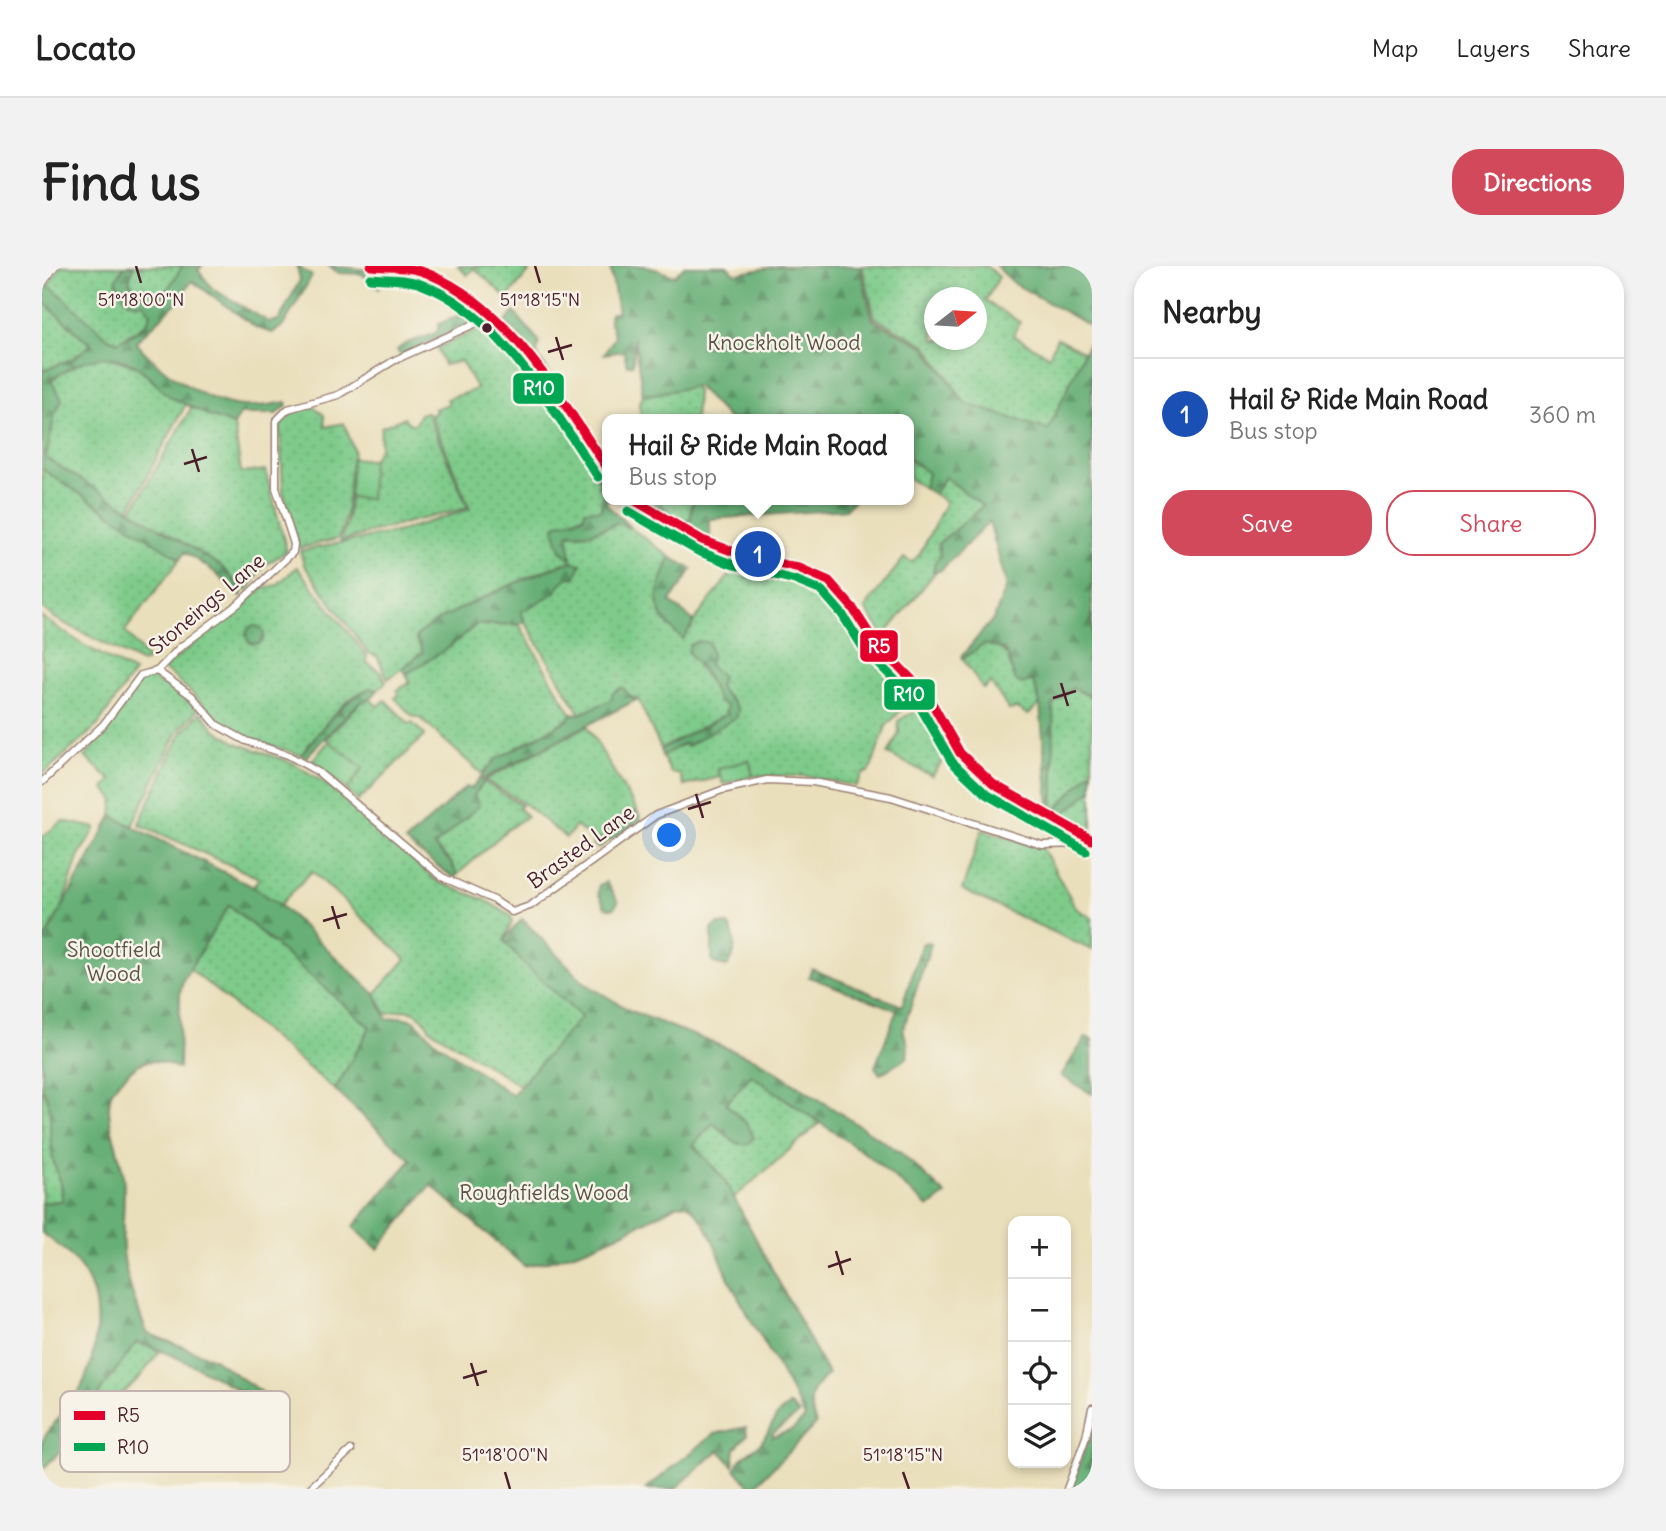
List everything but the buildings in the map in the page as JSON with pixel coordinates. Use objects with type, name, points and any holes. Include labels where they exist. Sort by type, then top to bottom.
[{"type":"street","points":[[42,284],[54,266]]},
{"type":"street","points":[[371,266],[427,272],[453,285],[492,316],[510,332],[602,463]]},
{"type":"street","points":[[427,272],[435,266]]},
{"type":"street","name":"Stoneings Lane","points":[[42,782],[103,725],[141,674],[157,671],[179,648],[238,604],[293,552],[294,544],[276,488],[276,421],[279,416],[288,409],[338,395],[395,360],[492,316]]},
{"type":"street","points":[[642,505],[702,540],[737,553],[799,568],[829,581],[852,607],[874,641],[928,696],[960,753],[993,784],[1091,840]]},
{"type":"street","name":"Brasted Lane","points":[[157,671],[192,696],[217,724],[246,741],[288,755],[318,772],[442,877],[494,900],[512,912],[530,906],[656,815],[722,790],[767,780],[813,782],[891,797],[1042,845],[1086,844],[1091,840]]},
{"type":"street","points":[[1067,1489],[1086,1437],[1092,1408]]},
{"type":"street","points":[[309,1489],[351,1450]]},
{"type":"green space","points":[[61,266],[125,266],[119,272],[152,313],[150,321],[118,342],[108,338],[48,286]]},
{"type":"green space","points":[[125,266],[133,266],[129,282],[150,300],[166,291],[183,266],[202,266],[198,270],[213,289],[269,322],[279,320],[300,280],[297,266],[312,276],[283,326],[272,333],[257,328],[192,281],[175,304],[136,342],[170,374],[198,392],[228,404],[242,406],[286,402],[287,406],[276,414],[240,414],[234,425],[226,423],[172,398],[135,366],[111,357],[87,360],[51,380],[62,399],[55,413],[46,458],[221,566],[243,590],[241,597],[213,571],[185,552],[180,559],[42,469],[42,371],[72,359],[91,345],[42,301],[42,295],[48,286],[55,290],[108,338],[118,342],[142,327],[151,313],[143,303],[132,303],[122,294],[116,279]]},
{"type":"green space","points":[[133,266],[183,266],[166,291],[150,300],[129,282]]},
{"type":"green space","points":[[329,266],[380,271],[379,288],[362,274],[339,273]]},
{"type":"green space","points":[[458,266],[521,266],[529,272],[507,298],[474,268],[467,275]]},
{"type":"green space","name":"Knockholt Wood","points":[[610,266],[646,266],[675,276],[684,266],[727,266],[736,274],[778,266],[860,266],[873,320],[924,346],[924,350],[927,350],[965,403],[1048,430],[1092,336],[1092,697],[1073,688],[1053,704],[1054,812],[1092,770],[1092,789],[1057,820],[1050,815],[1040,704],[1033,680],[1022,684],[1015,680],[1003,649],[983,644],[963,659],[961,657],[994,618],[1007,586],[989,522],[941,570],[934,573],[934,564],[940,556],[938,544],[983,506],[945,477],[934,494],[924,488],[928,473],[914,463],[914,414],[724,414],[697,386],[643,396],[634,337],[633,364],[627,365],[624,351],[604,354],[615,337],[609,319],[611,313],[618,313]]},
{"type":"green space","points":[[862,266],[986,266],[999,277],[987,298],[987,287],[924,287],[924,344],[875,318]]},
{"type":"green space","points":[[996,266],[1092,266],[1092,327],[1015,284]]},
{"type":"green space","points":[[42,301],[91,345],[72,359],[42,371]]},
{"type":"green space","points":[[987,302],[1020,322],[1013,335],[1049,356],[1057,338],[1084,352],[1048,431],[965,403],[929,350],[987,350]]},
{"type":"green space","points":[[476,308],[486,316],[400,355],[397,350],[438,331],[439,324]]},
{"type":"green space","points":[[514,312],[539,341],[537,354],[565,396],[561,399],[518,334],[506,322]]},
{"type":"green space","points":[[491,324],[499,329],[568,422],[566,428],[573,428],[592,457],[590,471],[602,488],[601,510],[570,520],[559,536],[561,550],[568,534],[591,533],[620,523],[631,528],[670,557],[657,603],[691,629],[694,621],[738,564],[792,570],[817,581],[838,598],[870,646],[919,692],[886,726],[870,771],[863,774],[856,786],[805,776],[753,776],[749,760],[718,770],[720,777],[684,786],[679,773],[671,773],[662,756],[683,744],[687,746],[737,716],[734,704],[719,688],[722,676],[696,664],[727,706],[725,715],[661,749],[638,699],[628,696],[612,700],[580,714],[520,613],[581,565],[573,562],[515,583],[423,631],[416,638],[423,652],[388,679],[377,656],[368,653],[304,565],[300,551],[400,531],[470,509],[431,415],[436,413],[434,409],[449,404],[447,399],[477,389],[461,361],[444,365],[437,348]]},
{"type":"green space","points":[[101,355],[138,367],[158,386],[186,404],[128,511],[46,458],[55,413],[62,399],[51,380],[79,362]]},
{"type":"green space","points":[[693,386],[697,391],[695,414],[641,414],[639,405],[643,396]]},
{"type":"green space","points":[[193,405],[207,415],[234,425],[241,473],[265,470],[287,551],[264,566],[248,590],[243,590],[221,566],[131,512]]},
{"type":"green space","points":[[313,406],[324,415],[325,427],[344,423],[354,451],[345,518],[338,539],[299,548],[283,491],[280,421],[288,413]]},
{"type":"green space","points":[[427,412],[468,508],[340,542],[347,522],[350,497],[370,499],[372,460],[380,448],[381,427],[404,418],[410,424],[415,424],[420,414]]},
{"type":"green space","points":[[592,457],[602,470],[602,490],[598,487],[600,479],[590,471]]},
{"type":"green space","points":[[352,458],[372,460],[370,499],[350,497]]},
{"type":"green space","points":[[914,462],[929,473],[924,488],[914,482]]},
{"type":"green space","points":[[42,469],[180,559],[125,631],[148,660],[142,663],[56,619],[42,608]]},
{"type":"green space","points":[[945,477],[983,506],[938,544],[940,556],[934,564],[933,575],[884,636],[865,608],[904,558],[912,562],[920,554],[946,502],[934,494]]},
{"type":"green space","points":[[602,504],[607,505],[631,528],[616,523],[591,533],[568,534],[571,560],[561,550],[554,529],[557,524],[584,517],[585,510],[601,510]]},
{"type":"green space","points":[[651,505],[662,505],[674,516],[690,522],[692,505],[850,505],[846,509],[710,519],[710,539],[692,532]]},
{"type":"green space","points":[[662,505],[692,505],[690,522],[675,517]]},
{"type":"green space","points":[[670,557],[692,569],[670,602],[694,621],[683,639],[664,619],[658,602],[658,593]]},
{"type":"green space","points":[[570,562],[581,564],[575,578],[568,577],[556,592],[521,612],[525,621],[519,624],[476,625],[448,648],[406,674],[402,669],[423,652],[416,638],[423,630],[461,608]]},
{"type":"green space","points":[[297,567],[367,656],[366,662],[381,672],[386,682],[378,690],[368,690],[346,702],[301,755],[259,741],[229,727],[163,669],[264,588],[277,585]]},
{"type":"green space","points":[[42,617],[85,646],[134,672],[98,725],[42,775]]},
{"type":"green space","points":[[519,624],[571,713],[568,719],[495,760],[492,767],[481,773],[421,719],[412,716],[395,698],[399,695],[397,690],[410,683],[406,674],[448,648],[476,625]]},
{"type":"green space","points":[[251,626],[259,626],[264,635],[262,642],[251,644],[246,639],[246,631]]},
{"type":"green space","points":[[699,641],[709,643],[712,655],[709,665],[722,676],[719,688],[738,708],[737,717],[686,746],[683,744],[662,756],[661,749],[725,715],[727,706],[719,702],[704,671],[688,652],[690,645]]},
{"type":"green space","points":[[990,643],[1007,654],[1015,680],[1033,680],[1040,704],[1028,715],[1017,708],[1009,710],[991,683],[983,689],[963,659],[983,644]]},
{"type":"green space","points":[[150,674],[161,685],[172,686],[198,710],[178,731],[132,826],[112,816],[114,799],[104,789],[111,780],[85,757],[108,729],[139,682]]},
{"type":"green space","points":[[622,687],[633,699],[638,699],[481,780],[484,782],[474,795],[479,806],[434,846],[451,863],[457,875],[454,878],[405,842],[466,787],[471,789],[495,760],[568,720],[571,713],[580,714],[611,700],[613,693]]},
{"type":"green space","points":[[370,688],[378,690],[370,699],[360,702],[305,758],[301,755],[340,709]]},
{"type":"green space","points":[[1073,688],[1092,697],[1092,770],[1054,812],[1053,704]]},
{"type":"green space","points":[[370,699],[378,707],[385,700],[409,724],[412,723],[425,735],[358,801],[347,790],[363,768],[326,739],[361,702]]},
{"type":"green space","points":[[918,709],[924,717],[932,712],[949,741],[942,762],[932,776],[888,754],[899,733],[898,721]]},
{"type":"green space","points":[[201,712],[215,729],[236,743],[293,763],[325,783],[438,882],[485,900],[511,916],[512,922],[504,940],[522,962],[582,1017],[521,1086],[430,1029],[417,1013],[400,1010],[386,1014],[375,994],[406,959],[312,871],[280,905],[253,887],[259,878],[139,824],[181,733]]},
{"type":"green space","points":[[587,726],[637,811],[607,828],[608,835],[596,842],[576,826],[566,838],[523,803],[485,780]]},
{"type":"green space","points":[[329,741],[363,768],[347,790],[312,761]]},
{"type":"green space","points":[[749,760],[753,776],[723,784],[718,769]]},
{"type":"green space","points":[[484,782],[521,805],[518,808],[527,816],[507,830],[457,875],[451,862],[434,846],[478,806],[474,795]]},
{"type":"green space","points":[[1092,789],[1092,833],[1060,817]]},
{"type":"green space","points":[[637,811],[641,820],[598,848],[593,844],[608,835],[607,828]]},
{"type":"green space","points":[[112,816],[250,885],[280,905],[375,994],[387,1019],[401,1017],[414,1020],[436,1042],[512,1095],[581,1017],[522,962],[504,940],[522,919],[586,984],[631,1011],[760,1061],[901,1153],[946,1195],[929,1207],[870,1157],[751,1075],[726,1104],[746,1123],[754,1138],[746,1145],[734,1142],[713,1123],[693,1145],[724,1179],[828,1374],[813,1391],[811,1409],[816,1424],[752,1489],[735,1469],[740,1460],[762,1441],[776,1418],[790,1405],[799,1414],[772,1434],[773,1437],[792,1430],[805,1418],[734,1289],[709,1232],[696,1212],[687,1204],[676,1205],[621,1234],[583,1250],[524,1266],[431,1185],[378,1249],[353,1227],[411,1160],[335,1090],[370,1027],[229,905],[183,980],[180,992],[179,1069],[153,1061],[136,1066],[112,1091],[109,1111],[124,1185],[124,1261],[147,1333],[214,1359],[259,1391],[240,1391],[174,1356],[137,1342],[100,1391],[79,1391],[94,1349],[94,1299],[82,1270],[68,1254],[42,1233],[42,1203],[62,1201],[62,1195],[52,1153],[49,1105],[42,1087],[42,944]]},
{"type":"green space","points":[[63,821],[96,828],[79,855],[62,908],[42,944],[42,837]]},
{"type":"green space","points":[[982,830],[1042,847],[1076,908],[1092,918],[1092,950],[962,890]]},
{"type":"green space","points":[[606,882],[618,902],[613,909],[605,907],[598,893],[599,885]]},
{"type":"green space","points":[[229,905],[370,1027],[335,1090],[189,968]]},
{"type":"green space","points":[[718,924],[728,925],[734,941],[734,953],[726,967],[712,962],[712,929]]},
{"type":"green space","points":[[922,944],[931,944],[903,1030],[908,1045],[907,1058],[880,1074],[875,1067],[897,1010],[809,977],[812,969],[902,1006]]},
{"type":"green space","points":[[1086,1037],[1092,1040],[1092,1094],[1061,1076]]},
{"type":"green space","points":[[751,1075],[820,1123],[734,1198],[724,1179],[693,1145],[713,1123],[734,1142],[746,1123],[726,1104]]},
{"type":"green space","points":[[42,1087],[49,1105],[52,1153],[62,1201],[42,1203]]},
{"type":"green space","points":[[137,1342],[160,1351],[125,1391],[101,1390]]},
{"type":"green space","points":[[60,1416],[60,1452],[42,1470],[42,1443]]},
{"type":"green space","points":[[746,1427],[747,1435],[735,1448],[733,1466],[719,1450],[675,1489],[646,1489],[714,1434]]},
{"type":"green space","points":[[1092,1427],[1092,1489],[1071,1489]]},
{"type":"transit line","name":"R5","points":[[371,266],[422,271],[458,289],[485,309],[531,358],[602,460]]},
{"type":"transit line","name":"R10","points":[[370,278],[404,280],[423,285],[451,299],[477,318],[523,367],[598,477]]},
{"type":"transit line","name":"R5","points":[[642,505],[702,540],[737,553],[799,568],[829,581],[852,607],[874,641],[928,696],[960,753],[993,784],[1092,840]]},
{"type":"transit line","name":"R10","points":[[628,511],[698,551],[734,565],[795,580],[822,591],[842,614],[864,649],[918,703],[952,762],[986,794],[1086,851]]},
{"type":"place","name":"Hail & Ride Main Road","points":[[758,554]]},
{"type":"park label","name":"Shootfield Wood","points":[[114,962]]},
{"type":"park label","name":"Roughfields Wood","points":[[544,1193]]}]
